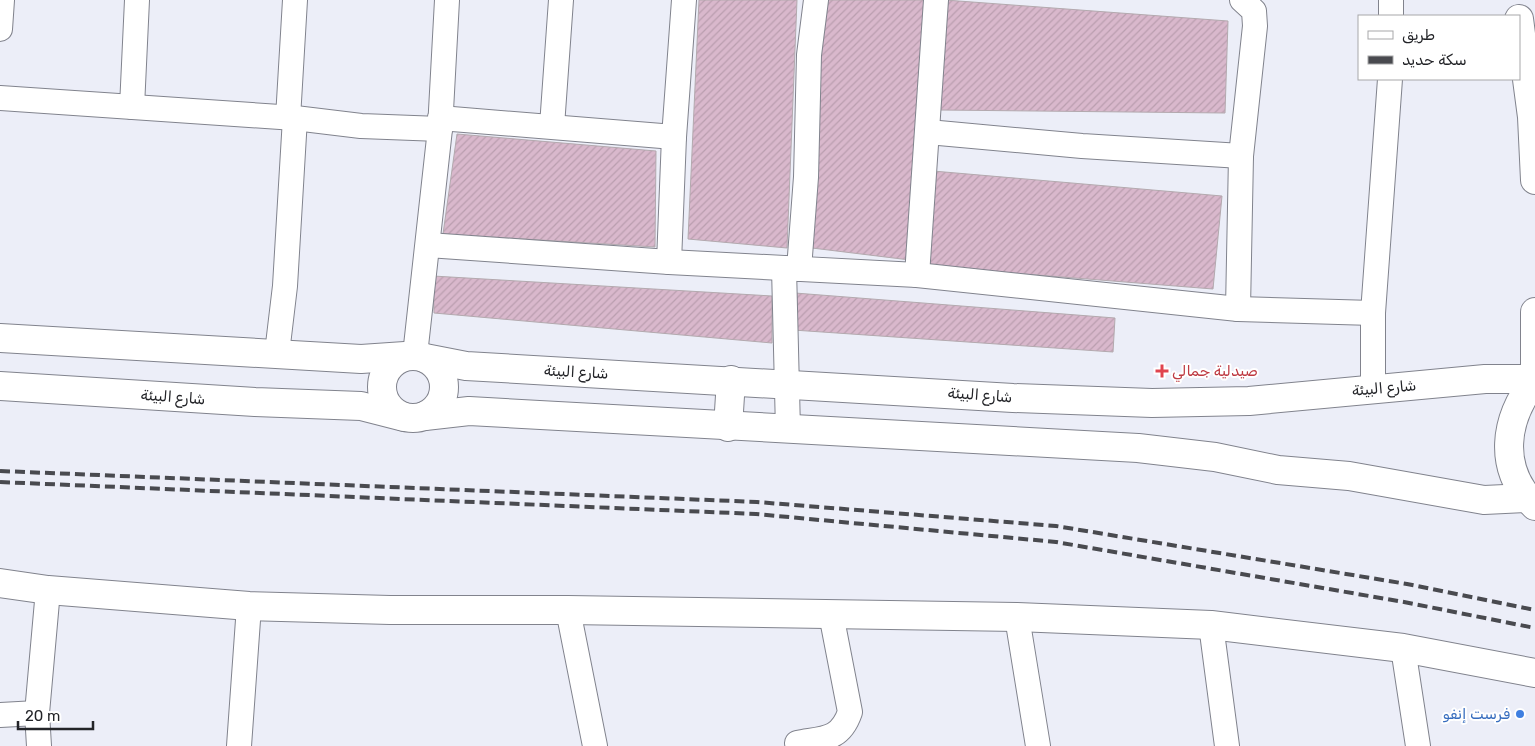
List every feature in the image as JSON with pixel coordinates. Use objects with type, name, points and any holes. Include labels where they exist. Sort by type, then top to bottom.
[{"type":"main road","points":[[1516,0],[1518,15]]},
{"type":"main road","points":[[1520,32],[1532,117],[1535,180]]},
{"type":"main road","points":[[1535,312],[1535,375]]},
{"type":"main road","name":"شارع البيئة","points":[[0,338],[361,359],[415,357],[466,366],[787,383],[1012,398],[1152,403],[1249,402],[1373,388],[1485,379],[1535,380]]},
{"type":"main road","points":[[415,357],[434,364],[440,372],[444,392],[437,406],[414,417],[388,406],[381,387],[388,368],[415,357]]},
{"type":"main road","points":[[728,427],[731,380]]},
{"type":"main road","points":[[1531,502],[1518,482],[1512,465],[1510,429],[1519,404],[1535,380]]},
{"type":"main road","name":"شارع البيئة","points":[[0,386],[256,402],[361,406],[414,417],[469,411],[728,427],[1138,448],[1215,458],[1278,470],[1349,476],[1484,500],[1531,502]]},
{"type":"main road","points":[[0,583],[48,590],[249,606],[390,610],[568,610],[1017,617],[1212,625],[1403,648],[1535,673]]},
{"type":"street","points":[[0,29],[2,0]]},
{"type":"street","points":[[132,107],[138,0]]},
{"type":"street","points":[[278,353],[285,286],[295,0]]},
{"type":"street","points":[[415,357],[440,123],[447,0]]},
{"type":"street","points":[[552,126],[561,0]]},
{"type":"street","points":[[669,262],[674,137],[684,0]]},
{"type":"street","points":[[788,430],[787,383],[791,269],[806,177],[809,55],[816,0]]},
{"type":"street","points":[[917,275],[936,0]]},
{"type":"street","points":[[1238,309],[1241,156],[1256,26],[1254,11],[1242,0]]},
{"type":"street","points":[[1391,0],[1391,15]]},
{"type":"street","points":[[1373,388],[1373,313],[1390,80]]},
{"type":"street","points":[[0,98],[292,118],[361,126],[440,123],[552,126],[674,137]]},
{"type":"street","points":[[928,132],[1082,146],[1241,156]]},
{"type":"street","points":[[428,245],[669,262],[917,275],[1238,309],[1373,313]]},
{"type":"street","points":[[39,746],[37,713],[48,590]]},
{"type":"street","points":[[239,746],[249,606]]},
{"type":"street","points":[[568,610],[595,746]]},
{"type":"street","points":[[797,743],[834,736],[845,726],[850,712],[831,614]]},
{"type":"street","points":[[1017,617],[1038,746]]},
{"type":"street","points":[[1212,625],[1227,746]]},
{"type":"street","points":[[1403,648],[1418,746]]},
{"type":"street","points":[[0,715],[37,713]]},
{"type":"building","points":[[699,0],[797,0],[787,248],[688,239]]},
{"type":"building","points":[[817,0],[928,0],[918,261],[812,248]]},
{"type":"building","points":[[945,0],[1228,21],[1225,113],[939,110]]},
{"type":"building","points":[[457,134],[656,151],[655,247],[443,234]]},
{"type":"building","points":[[933,171],[1222,196],[1213,289],[924,266]]},
{"type":"building","points":[[433,276],[772,296],[772,343],[434,313]]},
{"type":"building","points":[[795,293],[1115,318],[1113,352],[793,330]]},
{"type":"railway","points":[[0,471],[757,502],[1056,526],[1407,584],[1535,610]]},
{"type":"railway","points":[[0,482],[756,514],[1056,542],[1404,602],[1535,628]]},
{"type":"place","name":"صيدلية جمالي","points":[[1162,371]]},
{"type":"place","name":"فرست إنفو","points":[[1520,714]]}]
